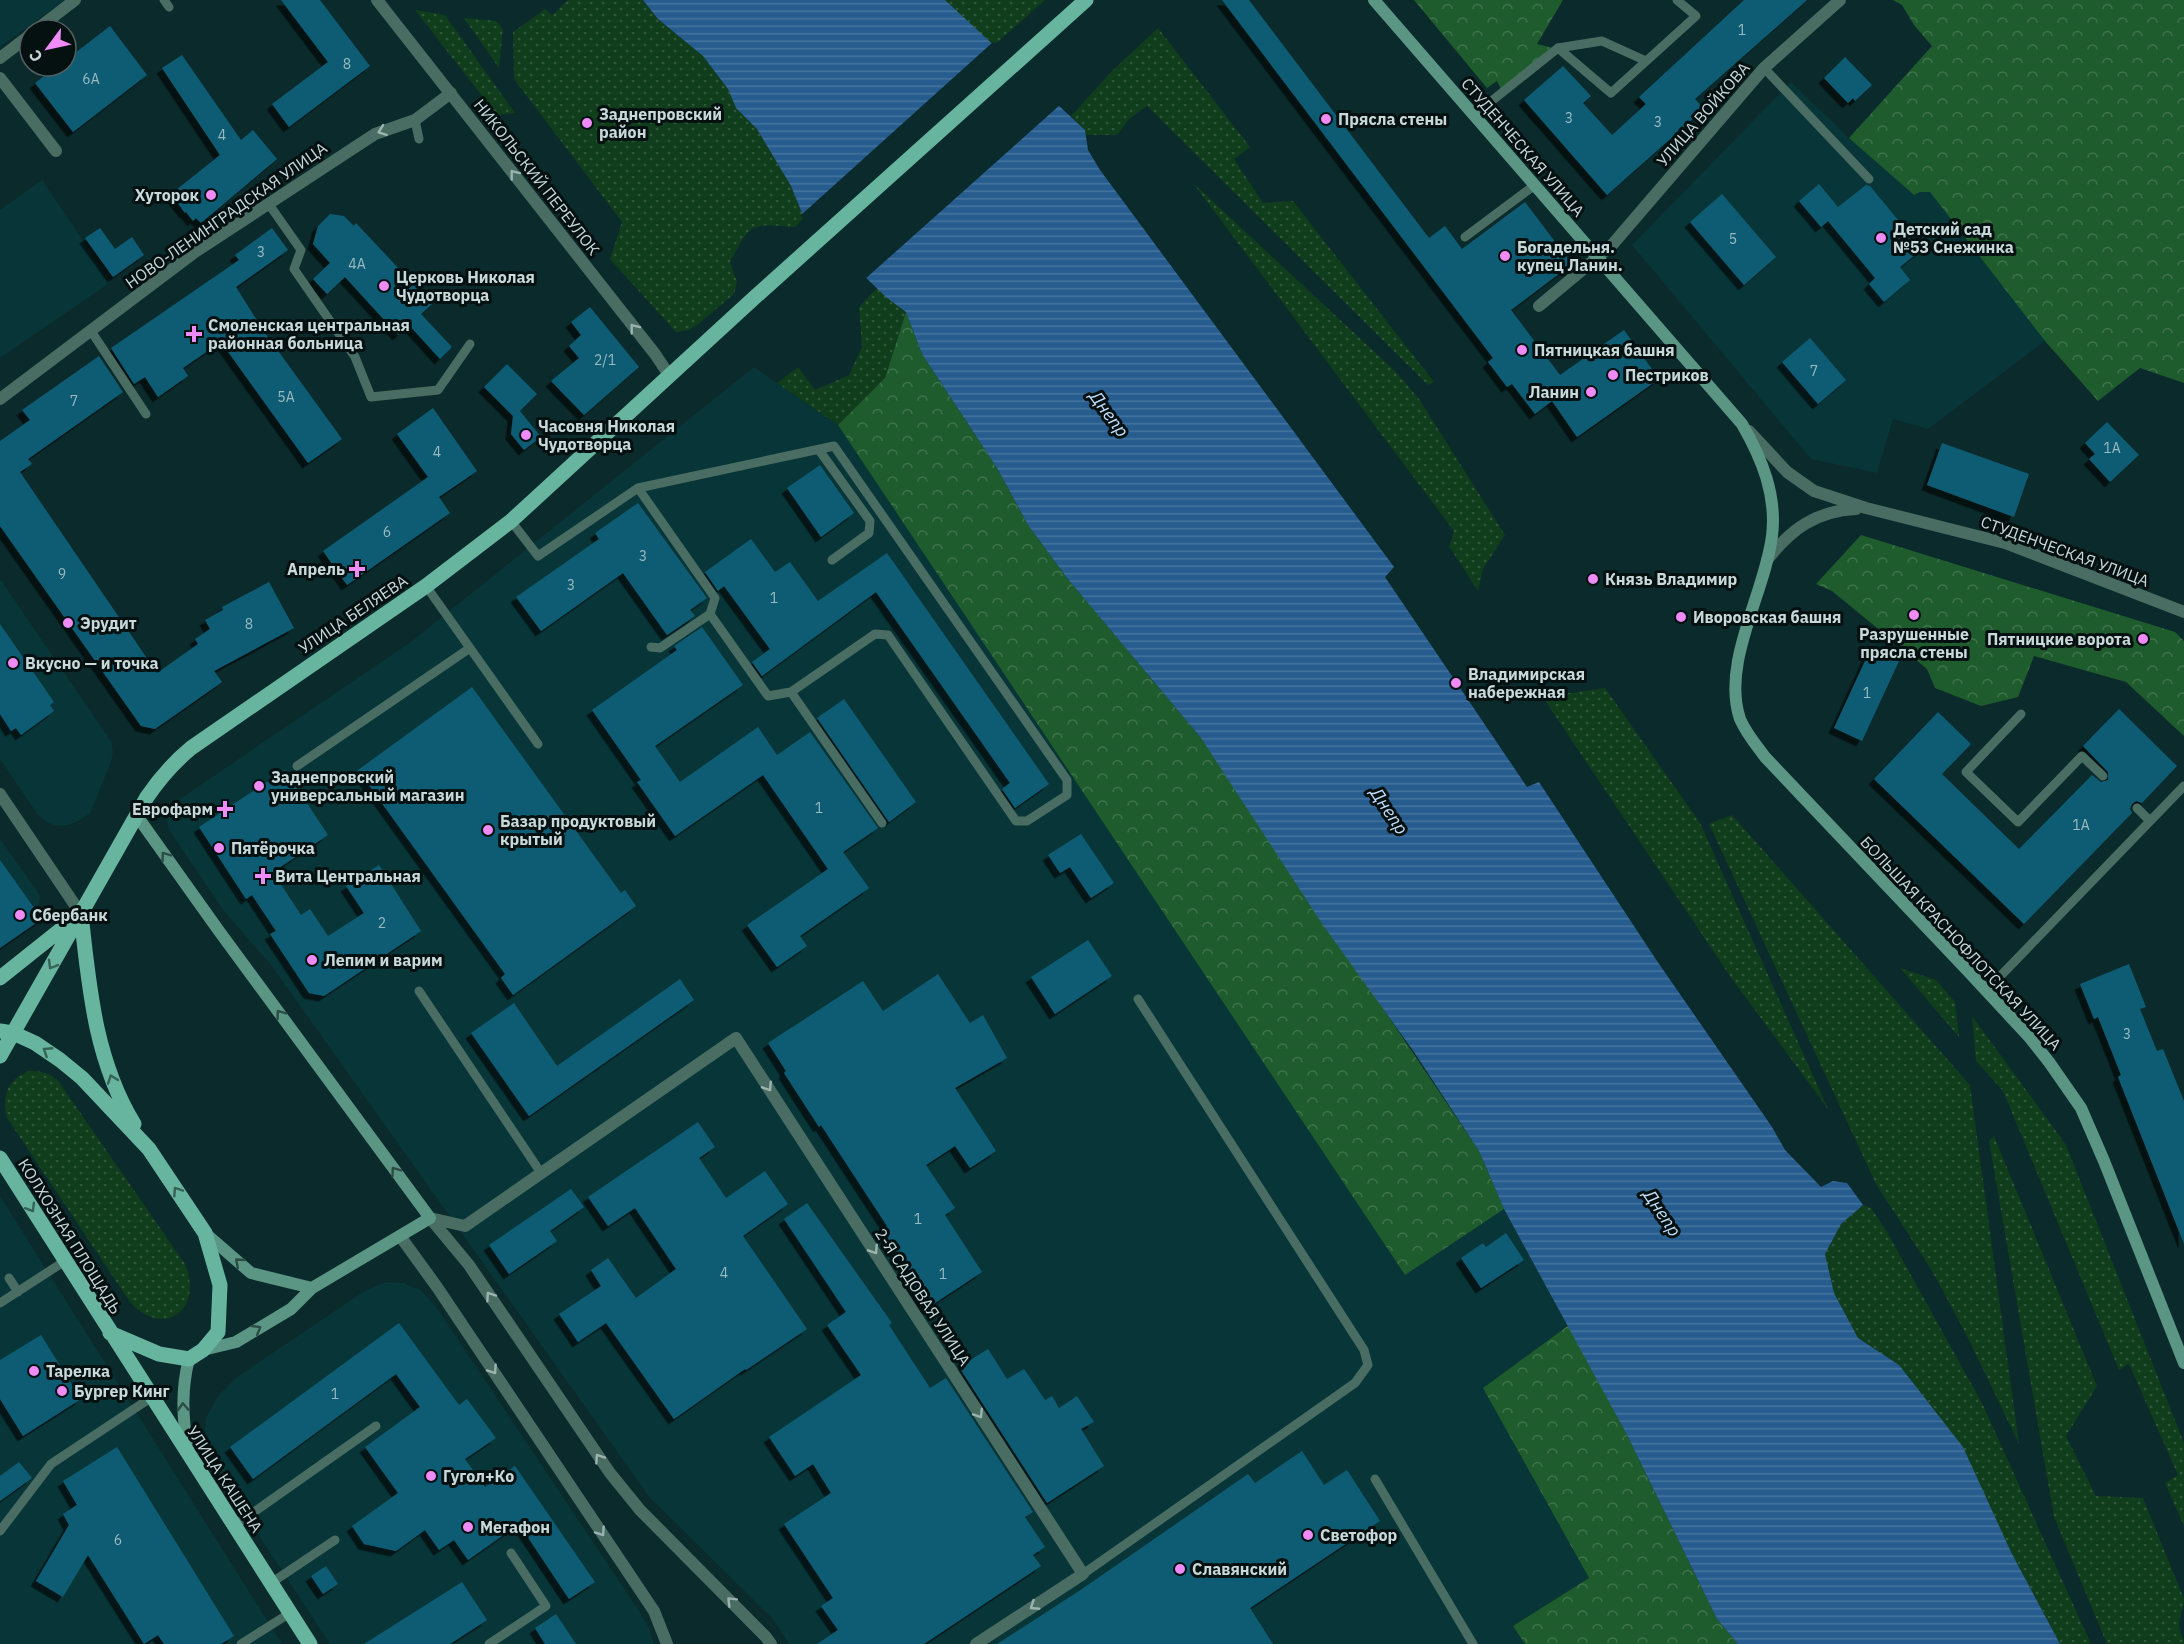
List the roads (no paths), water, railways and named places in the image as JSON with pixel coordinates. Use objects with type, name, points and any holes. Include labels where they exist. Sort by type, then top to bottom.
[{"type":"main road","name":"УЛИЦА БЕЛЯЕВА","points":[[0,978],[81,914],[160,778],[191,748],[426,586],[511,521],[669,375],[1086,0]]},
{"type":"main road","name":"СТУДЕНЧЕСКАЯ УЛИЦА","points":[[1374,0],[1742,424],[1758,452],[1769,482],[1773,512],[1772,536],[1767,560]]},
{"type":"main road","name":"БОЛЬШАЯ КРАСНОФЛОТСКАЯ УЛИЦА","points":[[1767,560],[1735,673],[1735,696],[1740,718],[1751,739],[1765,757],[2043,1054],[2081,1108],[2184,1363]]},
{"type":"main road","points":[[136,816],[430,1218],[312,1288],[291,1309],[236,1342],[203,1350]]},
{"type":"main road","points":[[0,1056],[7,1032],[81,914]]},
{"type":"main road","points":[[81,914],[91,998],[103,1054],[126,1112],[205,1233],[251,1273],[312,1288]]},
{"type":"main road","points":[[7,1032],[35,1043],[60,1059],[82,1078],[149,1149]]},
{"type":"main road","name":"КОЛХОЗНАЯ ПЛОЩАДЬ","points":[[0,1158],[110,1333]]},
{"type":"main road","points":[[110,1333],[159,1354],[189,1359],[203,1350],[218,1332],[220,1285],[205,1233]]},
{"type":"main road","name":"УЛИЦА КАШЕНА","points":[[110,1333],[307,1643]]},
{"type":"main road","points":[[189,1359],[184,1378],[183,1402],[189,1456]]},
{"type":"street","points":[[52,18],[75,0]]},
{"type":"street","name":"НИКОЛЬСКИЙ ПЕРЕУЛОК","points":[[377,0],[655,354],[669,375]]},
{"type":"street","name":"УЛИЦА ВОЙКОВА","points":[[1539,306],[1612,245],[1764,68],[1840,0]]},
{"type":"street","points":[[0,58],[18,44]]},
{"type":"street","points":[[0,78],[56,150]]},
{"type":"street","name":"НОВО-ЛЕНИНГРАДСКАЯ УЛИЦА","points":[[0,399],[195,252],[375,134],[415,120],[451,93]]},
{"type":"street","name":"СТУДЕНЧЕСКАЯ УЛИЦА","points":[[1742,424],[1787,472],[1814,491],[1866,508],[2005,543],[2183,609]]},
{"type":"street","name":"СТУДЕНЧЕСКАЯ УЛИЦА","points":[[1767,560],[1782,541],[1798,527],[1840,510],[1866,508]]},
{"type":"street","points":[[0,794],[81,914]]},
{"type":"street","name":"2-Я САДОВАЯ УЛИЦА","points":[[542,1173],[736,1038],[1083,1574]]},
{"type":"street","points":[[430,1218],[465,1226],[542,1173]]},
{"type":"street","points":[[430,1218],[470,1265],[610,1473],[640,1510],[771,1644]]},
{"type":"street","points":[[400,1236],[654,1611],[667,1644]]},
{"type":"street","points":[[976,1644],[1083,1574]]},
{"type":"lane","points":[[1558,48],[1611,93],[1696,16],[1677,0]]},
{"type":"lane","points":[[1474,115],[1558,48],[1602,41],[1646,62]]},
{"type":"lane","points":[[1764,68],[1869,178]]},
{"type":"lane","points":[[415,120],[419,139]]},
{"type":"lane","points":[[1465,237],[1535,185]]},
{"type":"lane","points":[[268,203],[301,250],[294,269],[356,357],[371,397],[438,390],[471,344]]},
{"type":"lane","points":[[91,331],[146,414]]},
{"type":"lane","points":[[511,521],[538,556],[638,488],[834,446],[1067,780],[1067,795],[1028,821],[1016,821],[888,635],[875,634],[791,692],[768,696],[710,614]]},
{"type":"lane","points":[[819,450],[870,521],[869,533],[832,560]]},
{"type":"lane","points":[[638,488],[715,597],[710,614],[660,648],[651,647]]},
{"type":"lane","points":[[426,586],[538,744]]},
{"type":"lane","points":[[297,766],[470,648]]},
{"type":"lane","points":[[791,692],[882,824]]},
{"type":"lane","points":[[2021,714],[1966,772],[2018,822],[2082,756],[2103,776]]},
{"type":"lane","points":[[1986,991],[2184,786]]},
{"type":"lane","points":[[2137,808],[2150,821]]},
{"type":"lane","points":[[419,991],[542,1173]]},
{"type":"lane","points":[[1083,1574],[1355,1383],[1368,1365],[1364,1350],[1138,999]]},
{"type":"lane","points":[[0,1303],[65,1261]]},
{"type":"lane","points":[[9,1278],[18,1292]]},
{"type":"lane","points":[[0,1531],[51,1464],[152,1397]]},
{"type":"lane","points":[[234,1526],[376,1426]]},
{"type":"lane","points":[[1376,1479],[1473,1644]]},
{"type":"lane","points":[[271,1583],[335,1540]]},
{"type":"lane","points":[[489,1644],[546,1606],[511,1553]]},
{"type":"lane","points":[[241,1644],[290,1613]]},
{"type":"water","name":"Днепр","points":[[643,0],[945,0],[1085,130],[1088,150],[1100,170],[1394,567],[1385,577],[1527,787],[1539,782],[1657,961],[1772,1127],[1785,1150],[1821,1187],[1833,1181],[1847,1183],[1863,1205],[1841,1224],[1825,1254],[1834,1293],[1858,1338],[1899,1365],[1963,1447],[2011,1552],[2060,1644],[1738,1644],[1717,1619],[1626,1433],[1504,1209],[1479,1151],[1414,1052],[1323,925],[1201,738],[1067,578],[1028,525],[997,468],[922,354],[906,312],[887,298],[804,218],[791,186],[757,129],[736,108],[728,89],[703,56],[658,19]]},
{"type":"place","name":"Прясла стены","points":[[1326,119]]},
{"type":"place","name":"Заднепровский район","points":[[587,123]]},
{"type":"place","name":"Хуторок","points":[[211,195]]},
{"type":"place","name":"Детский сад №53 Снежинка","points":[[1881,238]]},
{"type":"place","name":"Богадельня. купец Ланин.","points":[[1505,256]]},
{"type":"place","name":"Церковь Николая Чудотворца","points":[[384,286]]},
{"type":"place","name":"Смоленская центральная районная больница","points":[[194,334]]},
{"type":"place","name":"Пятницкая башня","points":[[1522,350]]},
{"type":"place","name":"Пестриков","points":[[1613,375]]},
{"type":"place","name":"Ланин","points":[[1591,392]]},
{"type":"place","name":"Часовня Николая Чудотворца","points":[[526,435]]},
{"type":"place","name":"Апрель","points":[[357,569]]},
{"type":"place","name":"Князь Владимир","points":[[1593,579]]},
{"type":"place","name":"Разрушенные прясла стены","points":[[1914,615]]},
{"type":"place","name":"Иворовская башня","points":[[1681,617]]},
{"type":"place","name":"Эрудит","points":[[68,623]]},
{"type":"place","name":"Пятницкие ворота","points":[[2143,639]]},
{"type":"place","name":"Вкусно — и точка","points":[[13,663]]},
{"type":"place","name":"Владимирская набережная","points":[[1456,683]]},
{"type":"place","name":"Заднепровский универсальный магазин","points":[[259,786]]},
{"type":"place","name":"Еврофарм","points":[[225,809]]},
{"type":"place","name":"Базар продуктовый крытый","points":[[488,830]]},
{"type":"place","name":"Пятёрочка","points":[[219,848]]},
{"type":"place","name":"Вита Центральная","points":[[263,876]]},
{"type":"place","name":"Сбербанк","points":[[20,915]]},
{"type":"place","name":"Лепим и варим","points":[[312,960]]},
{"type":"place","name":"Тарелка","points":[[34,1371]]},
{"type":"place","name":"Бургер Кинг","points":[[62,1391]]},
{"type":"place","name":"Гугол+Ко","points":[[431,1476]]},
{"type":"place","name":"Мегафон","points":[[468,1527]]},
{"type":"place","name":"Светофор","points":[[1308,1535]]},
{"type":"place","name":"Славянский","points":[[1180,1569]]}]
